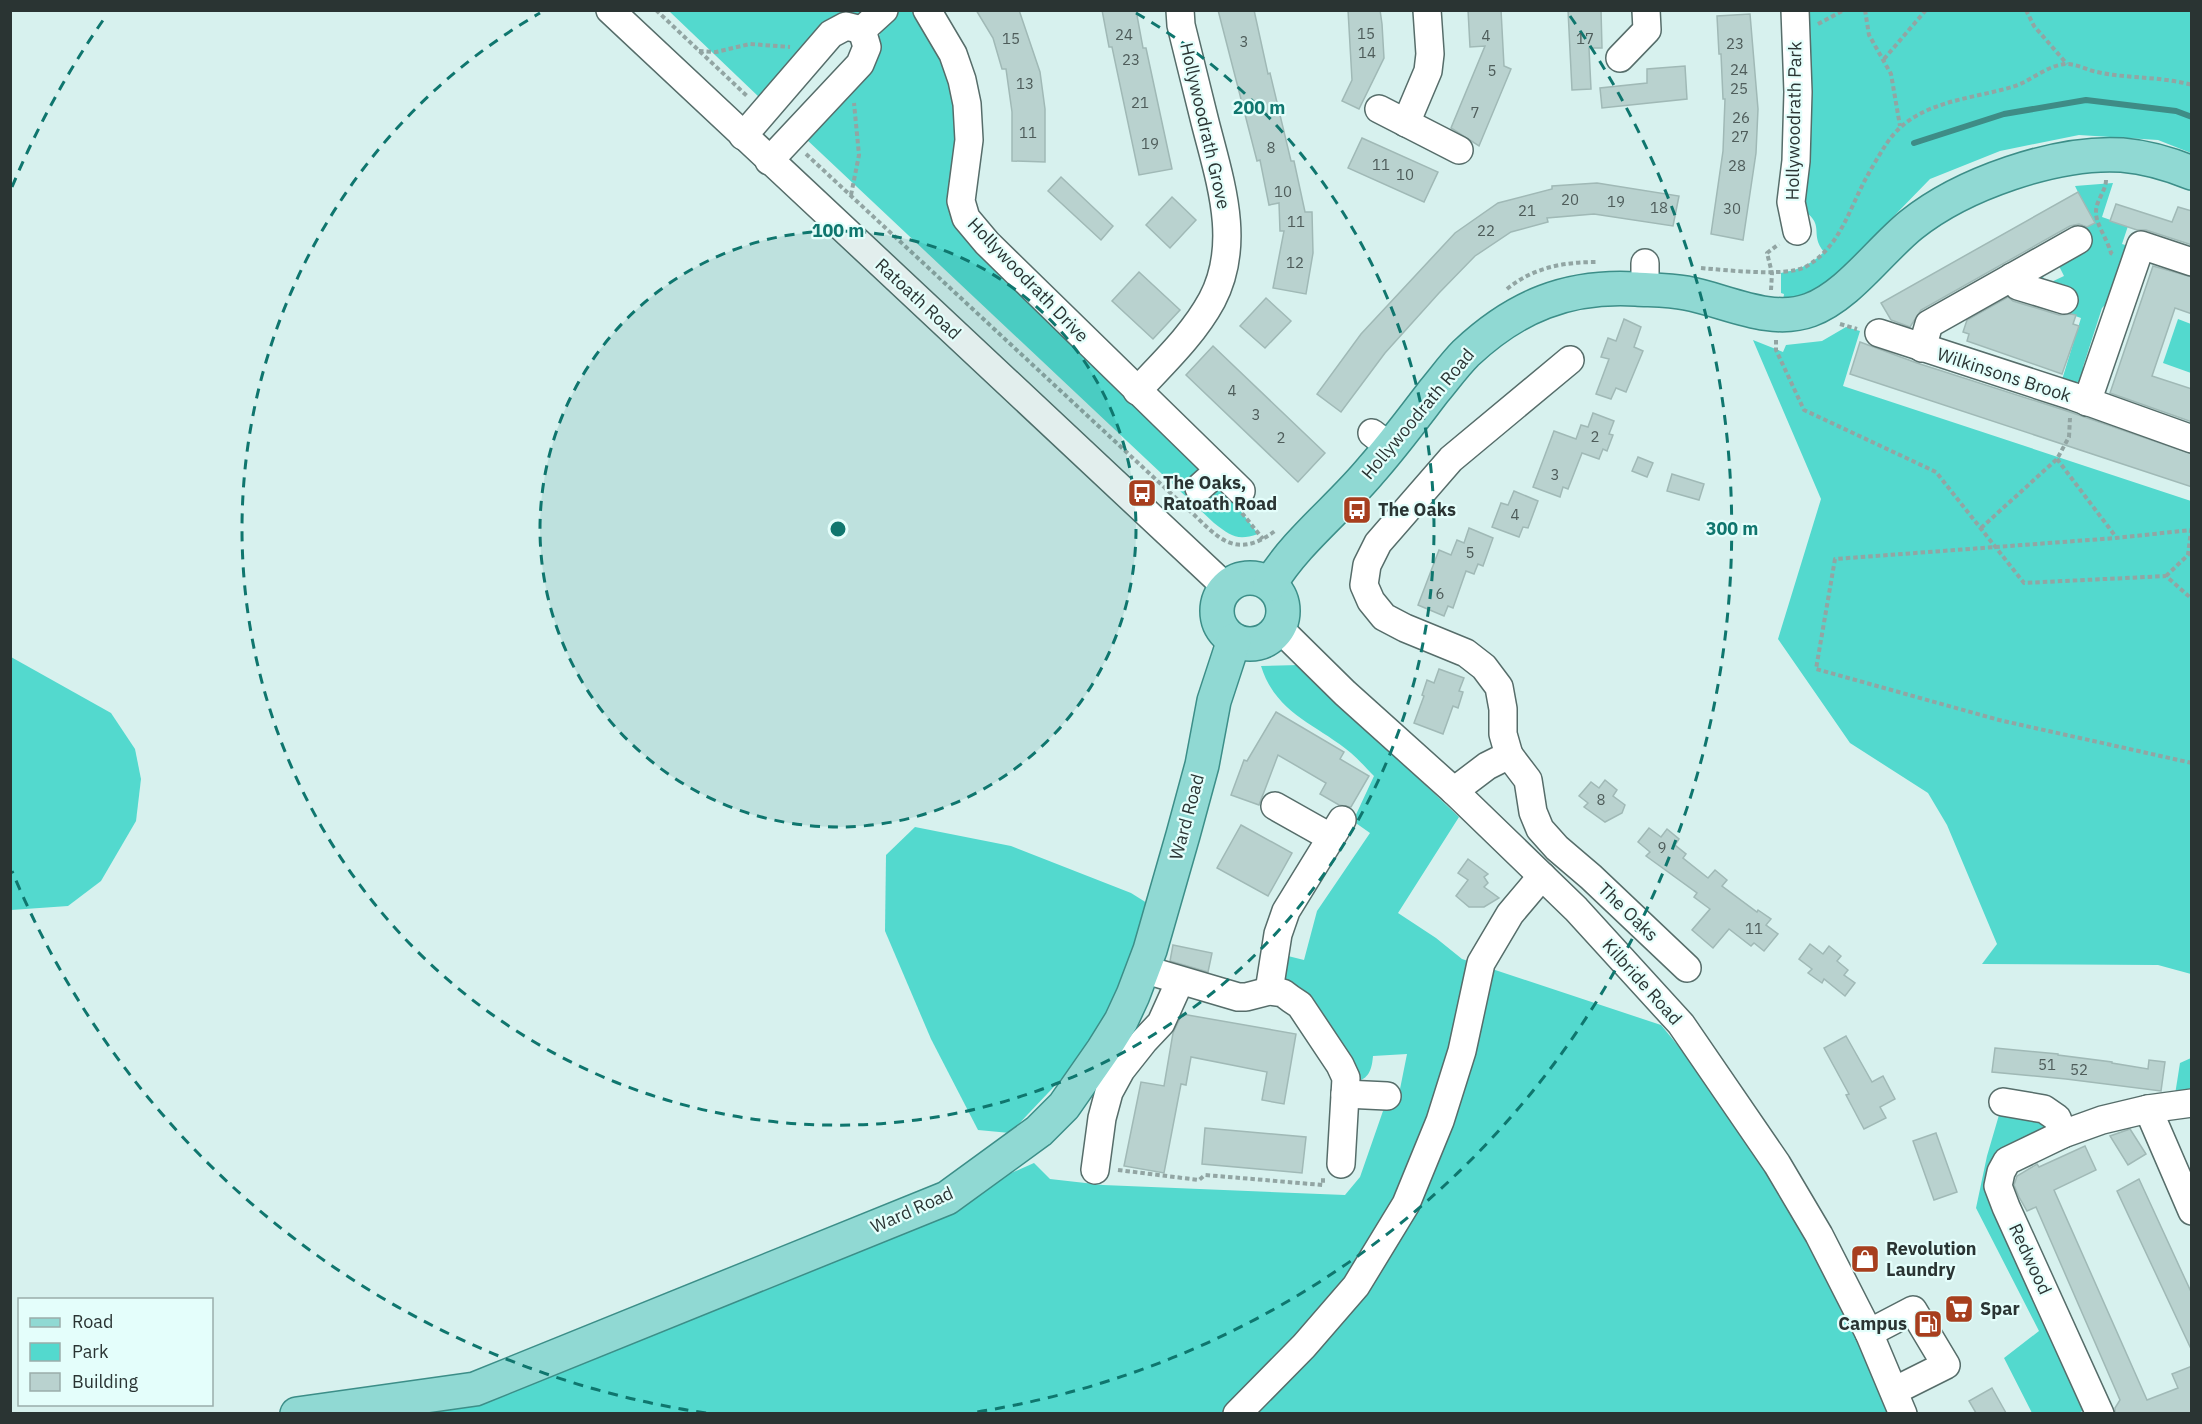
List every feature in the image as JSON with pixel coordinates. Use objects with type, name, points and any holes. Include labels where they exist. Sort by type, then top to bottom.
[{"type":"main road","name":"Hollywoodrath Road","points":[[1270,584],[1309,533],[1345,500],[1381,440],[1466,354],[1524,310],[1580,291],[1612,288],[1645,276],[1777,331],[1796,314],[1825,303],[1848,285],[1912,224],[1959,194],[2010,173],[2092,156],[2122,156],[2157,161],[2192,173]]},
{"type":"main road","points":[[1252,578],[1270,584],[1277,591],[1284,609],[1279,628],[1272,636],[1254,644],[1234,640],[1226,634],[1218,616],[1218,605],[1227,588],[1243,579],[1252,578]]},
{"type":"main road","name":"Ward Road","points":[[297,1413],[475,1389],[948,1197],[1039,1131],[1064,1106],[1121,1021],[1143,969],[1194,796],[1214,701],[1234,640]]},
{"type":"street","name":"Ratoath Road","points":[[610,10],[1227,588]]},
{"type":"street","points":[[862,30],[884,10]]},
{"type":"street","name":"Hollywoodrath Drive","points":[[927,10],[953,54],[967,104],[969,140],[961,201],[966,218],[987,243],[1241,491]]},
{"type":"street","name":"Hollywoodrath Grove","points":[[1137,391],[1192,333],[1213,299],[1224,271],[1227,221],[1222,190],[1181,25],[1180,10]]},
{"type":"street","points":[[1406,123],[1428,71],[1430,54],[1427,10]]},
{"type":"street","points":[[1620,58],[1647,30],[1646,10]]},
{"type":"street","name":"Hollywoodrath Park","points":[[1795,10],[1798,92],[1796,161],[1791,202],[1797,231]]},
{"type":"street","points":[[743,136],[831,34],[846,26],[862,30]]},
{"type":"street","points":[[769,161],[860,64],[867,47],[862,30]]},
{"type":"street","points":[[1378,109],[1459,150]]},
{"type":"street","name":"Wilkinsons Brook","points":[[1922,348],[1929,324],[2078,240]]},
{"type":"street","name":"Wilkinsons Brook","points":[[2087,402],[2141,245],[2192,262]]},
{"type":"street","points":[[2012,278],[2018,286],[2064,300]]},
{"type":"street","name":"Wilkinsons Brook","points":[[1879,333],[2192,439]]},
{"type":"street","name":"The Oaks","points":[[1570,360],[1552,391],[1451,459],[1378,543],[1367,565],[1364,585],[1371,601],[1384,616],[1405,628],[1466,652],[1485,667],[1499,687],[1503,709],[1503,734],[1509,755],[1528,780],[1533,812],[1540,829],[1557,848],[1591,877],[1673,961]]},
{"type":"street","points":[[1188,499],[1219,470]]},
{"type":"street","name":"Kilbride Road","points":[[1279,628],[1345,693],[1454,791],[1576,909],[1681,1024],[1777,1164],[1819,1235],[1869,1333],[1899,1402]]},
{"type":"street","points":[[1454,791],[1487,766],[1509,755]]},
{"type":"street","points":[[1269,991],[1278,934],[1286,911],[1336,829],[1275,806]]},
{"type":"street","points":[[1237,1413],[1305,1346],[1356,1286],[1406,1204],[1440,1121],[1462,1052],[1481,963],[1510,914],[1542,876]]},
{"type":"street","points":[[1143,969],[1238,997],[1269,991],[1283,993],[1299,1005],[1340,1065],[1346,1078],[1341,1164]]},
{"type":"street","points":[[1096,1167],[1088,1132],[1121,1070],[1161,1023],[1180,981]]},
{"type":"street","points":[[1345,1094],[1387,1096]]},
{"type":"street","points":[[2003,1102],[2044,1109],[2056,1118],[2063,1134]]},
{"type":"street","name":"Redwood","points":[[2100,1413],[1998,1186],[2001,1172],[2007,1161],[2063,1134],[2102,1120],[2148,1109],[2192,1103]]},
{"type":"street","points":[[2148,1109],[2192,1211]]},
{"type":"street","points":[[1869,1333],[1913,1310],[1946,1365],[1899,1402]]},
{"type":"path","points":[[656,10],[763,112]]},
{"type":"path","points":[[1865,10],[1869,35],[1891,74],[1900,126]]},
{"type":"path","points":[[1884,59],[1926,10]]},
{"type":"path","points":[[2026,10],[2034,27],[2067,64]]},
{"type":"path","points":[[699,51],[716,52],[750,44],[792,48]]},
{"type":"path","points":[[1772,273],[1804,268],[1829,249],[1849,218],[1875,163],[1900,126],[1931,108],[1970,96],[2014,87],[2057,65],[2067,64],[2098,72],[2172,80],[2192,85]]},
{"type":"path","points":[[851,196],[859,155],[854,103]]},
{"type":"path","points":[[790,138],[851,196],[1188,499],[1222,541],[1242,546],[1254,544],[1277,530]]},
{"type":"path","points":[[2097,179],[2117,180]]},
{"type":"path","points":[[2106,179],[2106,186],[2097,204],[2095,216],[2108,241],[2111,253],[2134,264]]},
{"type":"path","points":[[1797,231],[1767,253],[1772,273],[1777,331],[1776,350],[1804,410],[1936,472],[1996,546],[2024,583],[2166,576],[2188,555],[2191,530],[2116,538],[1996,546],[1835,559],[1816,669],[1999,720],[2192,763]]},
{"type":"path","points":[[1834,328],[1849,315]]},
{"type":"path","points":[[2057,459],[2116,538]]},
{"type":"path","points":[[2166,576],[2192,598]]},
{"type":"path","points":[[1096,1167],[1199,1180],[1205,1175],[1323,1185],[1324,1164],[1341,1164]]},
{"type":"green space","points":[[669,11],[864,11],[841,17],[760,98]]},
{"type":"green space","points":[[896,11],[914,11],[925,21],[955,92],[958,137],[951,192],[1218,487],[1224,489],[1258,534],[1245,537],[1234,536],[1214,523],[805,138],[872,54],[883,26]]},
{"type":"green space","points":[[1805,11],[2191,11],[2191,153],[2158,140],[2079,135],[2000,151],[1930,179],[1821,291],[1783,301],[1781,273],[1804,266],[1824,252],[1817,239],[1813,219],[1799,208]]},
{"type":"green space","points":[[2113,183],[2102,217],[2128,226],[2122,244],[2132,247],[2107,303],[2102,308],[2083,367],[2091,369],[2086,385],[2061,383],[2081,318],[2061,311],[2027,284],[2038,268],[2047,284],[2064,276],[2055,258],[2077,229],[2092,221],[2075,186]]},
{"type":"green space","points":[[2178,319],[2191,324],[2191,373],[2163,363]]},
{"type":"green space","points":[[1846,327],[1860,331],[1843,386],[2191,501],[2191,974],[2158,965],[1982,964],[1997,944],[1947,825],[1928,793],[1850,743],[1778,639],[1821,499],[1753,340],[1783,352],[1786,345],[1822,341]]},
{"type":"green space","points":[[11,657],[111,713],[135,749],[141,779],[136,821],[101,881],[68,906],[11,910]]},
{"type":"green space","points":[[1299,665],[1459,817],[1398,913],[1436,938],[1462,959],[1661,1025],[1726,1104],[1821,1267],[1885,1395],[1892,1414],[413,1414],[794,1269],[1034,1163],[1050,1179],[1103,1185],[1345,1195],[1360,1177],[1383,1111],[1399,1094],[1407,1054],[1373,1056],[1368,1075],[1358,1081],[1281,975],[1284,955],[1304,960],[1317,911],[1370,833],[1353,821],[1374,776],[1351,753],[1287,707],[1276,696],[1261,666]]},
{"type":"green space","points":[[915,827],[1011,846],[1131,893],[1147,903],[1123,987],[1085,1054],[1010,1133],[978,1130],[931,1039],[885,931],[886,855]]},
{"type":"green space","points":[[2191,1058],[2191,1097],[2174,1101],[2180,1063]]},
{"type":"green space","points":[[1999,1115],[2033,1117],[2049,1126],[2003,1162],[2087,1409],[2078,1413],[2032,1413],[2004,1358],[2039,1331],[1976,1208],[1987,1156]]},
{"type":"building","points":[[976,10],[1019,10],[1040,72],[1045,109],[1045,162],[1012,161],[1012,112],[1006,69],[1002,69],[993,38]]},
{"type":"building","points":[[1102,10],[1136,10],[1172,169],[1139,175]]},
{"type":"building","points":[[1218,10],[1254,10],[1268,74],[1270,73],[1291,161],[1294,161],[1305,212],[1312,212],[1313,253],[1306,294],[1273,288],[1284,231],[1280,231],[1279,203],[1269,205],[1260,160],[1257,161]]},
{"type":"building","points":[[1348,10],[1380,10],[1382,24],[1384,58],[1359,109],[1342,101],[1352,80]]},
{"type":"building","points":[[1468,10],[1501,10],[1504,66],[1511,69],[1479,146],[1451,128],[1485,46],[1470,47]]},
{"type":"building","points":[[1568,10],[1601,10],[1602,48],[1589,48],[1591,89],[1572,90]]},
{"type":"building","points":[[1750,14],[1758,109],[1756,153],[1743,240],[1711,234],[1723,151],[1725,99],[1723,99],[1717,16]]},
{"type":"building","points":[[1685,66],[1687,99],[1602,108],[1600,88],[1647,83],[1647,69]]},
{"type":"building","points":[[1362,138],[1438,172],[1424,202],[1348,168]]},
{"type":"building","points":[[1061,177],[1113,226],[1101,240],[1048,191]]},
{"type":"building","points":[[1597,183],[1679,196],[1673,226],[1594,214],[1547,218],[1548,222],[1511,232],[1475,256],[1439,293],[1385,353],[1341,412],[1317,394],[1361,334],[1455,233],[1498,203],[1552,189],[1552,186]]},
{"type":"building","points":[[2078,192],[2095,223],[2087,227],[2079,224],[2070,226],[1921,310],[1910,327],[1891,320],[1881,303]]},
{"type":"building","points":[[1172,197],[1196,220],[1170,248],[1146,225]]},
{"type":"building","points":[[2116,204],[2172,222],[2178,207],[2192,211],[2192,245],[2110,221]]},
{"type":"building","points":[[2153,266],[2192,277],[2192,314],[2175,308],[2152,376],[2192,389],[2192,422],[2110,393]]},
{"type":"building","points":[[1139,272],[1180,310],[1153,339],[1112,301]]},
{"type":"building","points":[[2008,297],[2013,301],[2059,315],[2076,315],[2073,324],[2079,326],[2062,374],[1967,341],[1969,334],[1963,332],[1967,320]]},
{"type":"building","points":[[1266,298],[1291,321],[1265,348],[1240,326]]},
{"type":"building","points":[[1624,319],[1641,327],[1634,347],[1643,351],[1626,392],[1616,388],[1611,399],[1596,394],[1609,359],[1601,357],[1608,338],[1616,341]]},
{"type":"building","points":[[1860,342],[2192,454],[2192,487],[1850,374]]},
{"type":"building","points":[[1213,346],[1325,453],[1298,482],[1186,375]]},
{"type":"building","points":[[1593,413],[1614,421],[1609,434],[1613,435],[1607,451],[1603,449],[1599,459],[1582,453],[1568,489],[1563,487],[1560,497],[1533,487],[1554,431],[1576,439],[1581,425],[1588,427]]},
{"type":"building","points":[[1638,457],[1653,463],[1647,477],[1632,471]]},
{"type":"building","points":[[1672,474],[1704,484],[1699,500],[1667,491]]},
{"type":"building","points":[[1514,491],[1538,501],[1528,528],[1523,527],[1519,537],[1492,527],[1501,503],[1508,505]]},
{"type":"building","points":[[1469,528],[1493,538],[1483,566],[1478,564],[1474,574],[1466,571],[1453,608],[1448,606],[1444,616],[1418,605],[1439,550],[1451,555],[1457,540],[1464,543]]},
{"type":"building","points":[[1439,669],[1464,678],[1459,691],[1463,692],[1458,708],[1453,706],[1443,734],[1414,723],[1427,680],[1434,683]]},
{"type":"building","points":[[1276,712],[1344,752],[1340,759],[1369,776],[1351,807],[1339,805],[1320,794],[1326,783],[1278,755],[1259,805],[1231,795],[1244,760],[1247,761]]},
{"type":"building","points":[[1605,780],[1617,790],[1613,796],[1625,805],[1622,813],[1605,822],[1584,807],[1588,803],[1579,796],[1591,782],[1599,788]]},
{"type":"building","points":[[1241,825],[1292,853],[1268,896],[1217,868]]},
{"type":"building","points":[[1649,828],[1661,837],[1667,829],[1679,839],[1675,845],[1686,854],[1683,858],[1708,878],[1715,870],[1727,880],[1722,886],[1757,912],[1758,910],[1771,919],[1766,925],[1778,934],[1764,951],[1754,943],[1751,946],[1729,929],[1713,948],[1692,930],[1710,909],[1694,897],[1697,893],[1646,856],[1650,852],[1638,842]]},
{"type":"building","points":[[1468,859],[1488,874],[1484,877],[1488,883],[1484,887],[1499,898],[1484,907],[1469,907],[1456,896],[1468,880],[1458,873]]},
{"type":"building","points":[[1810,944],[1823,954],[1829,946],[1841,956],[1837,961],[1848,970],[1844,975],[1855,983],[1845,996],[1824,979],[1822,983],[1808,973],[1812,969],[1799,959]]},
{"type":"building","points":[[1173,945],[1212,953],[1208,972],[1170,961]]},
{"type":"building","points":[[1182,1014],[1296,1034],[1284,1104],[1262,1100],[1267,1072],[1191,1057],[1186,1085],[1181,1084],[1164,1173],[1124,1166],[1141,1082],[1164,1086],[1173,1033]]},
{"type":"building","points":[[1846,1036],[1872,1082],[1883,1076],[1895,1099],[1880,1107],[1886,1118],[1864,1129],[1846,1095],[1849,1094],[1824,1048]]},
{"type":"building","points":[[1995,1048],[2058,1054],[2148,1069],[2149,1060],[2165,1062],[2161,1091],[1992,1072]]},
{"type":"building","points":[[1205,1128],[1306,1137],[1302,1173],[1202,1164]]},
{"type":"building","points":[[2130,1129],[2146,1154],[2128,1165],[2110,1136]]},
{"type":"building","points":[[1936,1133],[1957,1192],[1934,1200],[1913,1141]]},
{"type":"building","points":[[2085,1146],[2096,1170],[2054,1190],[2147,1400],[2178,1388],[2172,1374],[2192,1366],[2192,1413],[2115,1413],[2120,1400],[2036,1207],[2027,1211],[2014,1185],[2017,1176],[2037,1164],[2039,1167]]},
{"type":"building","points":[[2139,1179],[2192,1294],[2192,1351],[2117,1191]]},
{"type":"building","points":[[1992,1388],[2006,1413],[1976,1413],[1969,1401]]},
{"type":"waterway","points":[[1914,143],[2004,114],[2086,100],[2176,111],[2192,117]]},
{"type":"place","name":"The Oaks, Ratoath Road","points":[[1142,493]]},
{"type":"place","name":"The Oaks","points":[[1357,510]]},
{"type":"place","name":"Revolution Laundry","points":[[1865,1259]]},
{"type":"place","name":"Spar","points":[[1959,1309]]},
{"type":"place","name":"Campus","points":[[1928,1324]]}]
